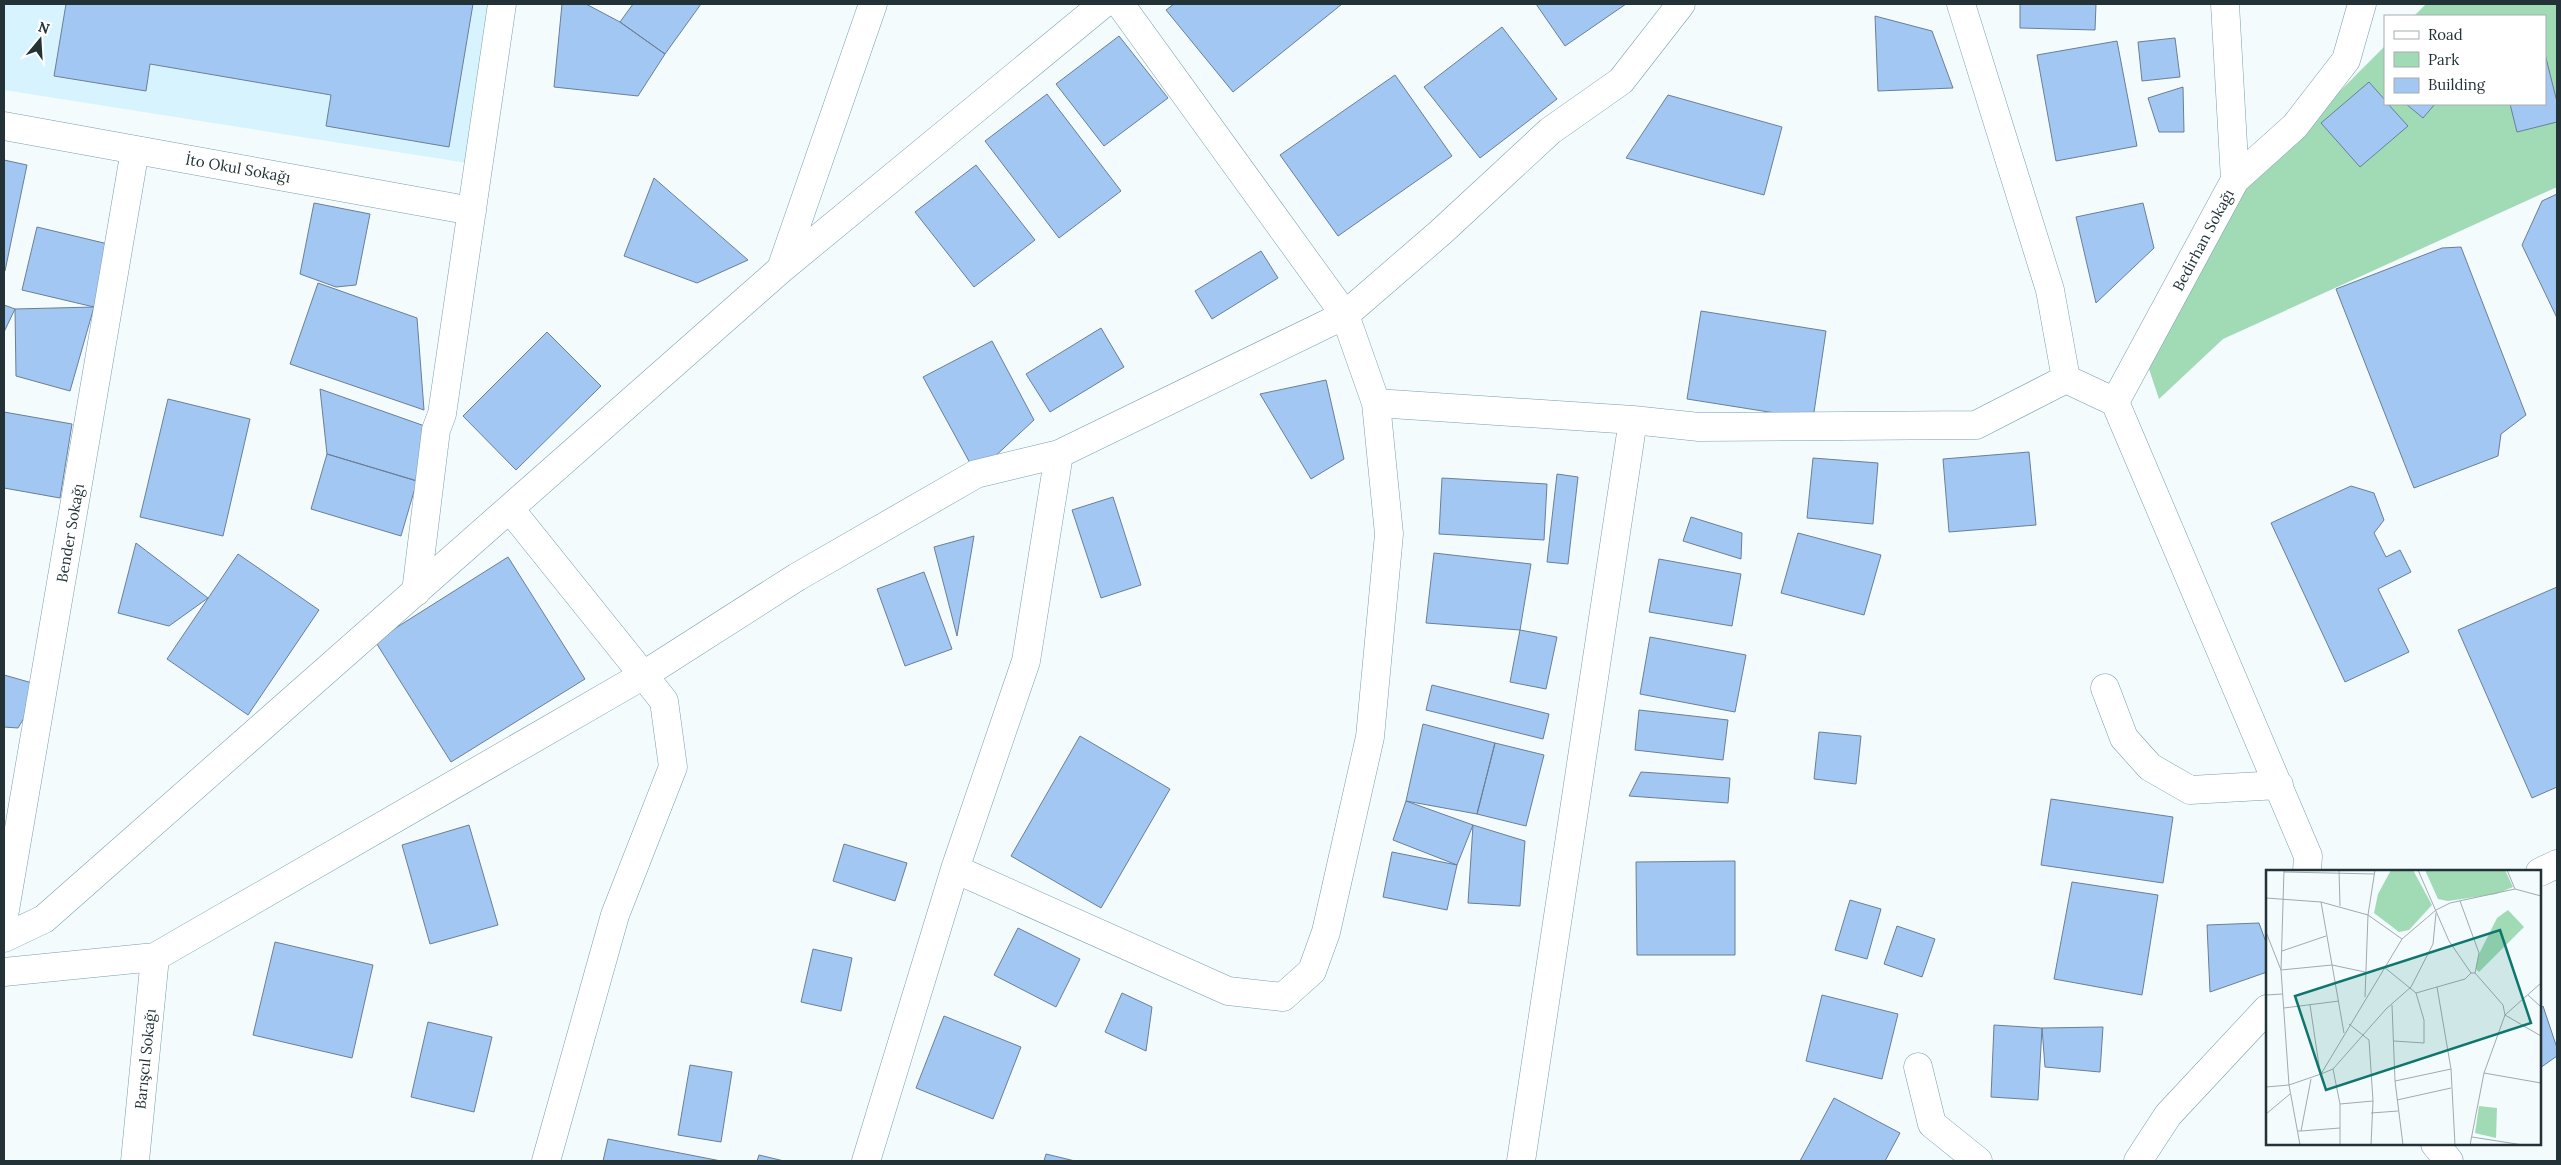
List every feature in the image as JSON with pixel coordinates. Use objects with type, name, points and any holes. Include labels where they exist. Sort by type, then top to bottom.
[{"type":"street","points":[[416,592],[436,430],[442,414],[502,4]]},
{"type":"street","points":[[780,270],[873,4]]},
{"type":"street","points":[[4,938],[44,919],[780,270],[1103,4]]},
{"type":"street","points":[[955,869],[1228,991],[1283,998],[1312,971],[1326,932],[1370,737],[1389,534],[1376,402],[1345,314],[1120,4]]},
{"type":"street","points":[[4,972],[155,957],[642,676],[797,576],[976,474],[1059,454],[1345,314],[1441,232],[1550,131],[1621,81],[1681,4]]},
{"type":"street","points":[[1961,4],[2050,290],[2066,379]]},
{"type":"street","name":"Bedirhan Sokağı","points":[[2116,402],[2235,180],[2225,4]]},
{"type":"street","points":[[2235,180],[2295,126],[2346,60],[2362,4]]},
{"type":"street","name":"İto Okul Sokağı","points":[[4,126],[472,211]]},
{"type":"street","name":"Bender Sokağı","points":[[4,916],[135,150]]},
{"type":"street","points":[[1376,402],[1633,420],[1699,427],[1976,424],[2066,379]]},
{"type":"street","points":[[2066,379],[2116,402],[2308,856],[2307,870]]},
{"type":"street","points":[[1521,1161],[1633,420]]},
{"type":"street","points":[[866,1161],[955,869],[1026,661],[1059,454]]},
{"type":"street","points":[[510,508],[642,676],[664,701],[673,767],[615,915],[546,1161]]},
{"type":"street","points":[[2105,688],[2124,738],[2150,767],[2190,790],[2279,785]]},
{"type":"street","points":[[2541,872],[2557,864]]},
{"type":"street","name":"Barışcıl Sokağı","points":[[135,1161],[155,957]]},
{"type":"street","points":[[2138,1161],[2168,1115],[2266,1010]]},
{"type":"street","points":[[1918,1068],[1932,1124],[1978,1161]]},
{"type":"street","points":[[2436,1145],[2449,1161]]},
{"type":"shaded area","points":[[4,4],[495,4],[480,165],[4,90]]},
{"type":"green space","points":[[2426,4],[2557,4],[2557,187],[2223,339],[2159,399],[2143,351],[2217,214],[2384,47],[2384,105],[2546,105],[2546,15],[2415,15]]},
{"type":"building","points":[[66,4],[473,4],[449,147],[326,126],[331,95],[150,64],[146,91],[54,76]]},
{"type":"building","points":[[562,4],[586,4],[620,22],[665,54],[638,96],[554,87]]},
{"type":"building","points":[[633,4],[701,4],[665,54],[620,22]]},
{"type":"building","points":[[1174,4],[1342,4],[1233,92],[1166,10]]},
{"type":"building","points":[[1536,4],[1626,4],[1565,46]]},
{"type":"building","points":[[2020,4],[2096,4],[2095,30],[2020,28]]},
{"type":"building","points":[[1875,16],[1932,31],[1953,88],[1878,91]]},
{"type":"building","points":[[1502,27],[1557,99],[1480,158],[1424,87]]},
{"type":"building","points":[[1119,36],[1168,98],[1104,146],[1056,84]]},
{"type":"building","points":[[2175,38],[2180,77],[2142,81],[2138,42]]},
{"type":"building","points":[[2117,41],[2137,146],[2056,161],[2037,55]]},
{"type":"building","points":[[2546,58],[2557,102],[2557,122],[2517,132],[2510,105],[2546,105]]},
{"type":"building","points":[[1395,75],[1452,156],[1338,236],[1280,155]]},
{"type":"building","points":[[2369,82],[2384,99],[2384,105],[2389,105],[2408,126],[2360,167],[2321,123]]},
{"type":"building","points":[[2183,87],[2184,132],[2159,132],[2148,98]]},
{"type":"building","points":[[1047,94],[1121,191],[1059,238],[985,141]]},
{"type":"building","points":[[1668,95],[1782,127],[1764,195],[1626,158]]},
{"type":"building","points":[[2407,105],[2434,105],[2423,118]]},
{"type":"building","points":[[4,160],[27,165],[5,271],[4,271]]},
{"type":"building","points":[[976,165],[1035,240],[974,287],[915,212]]},
{"type":"building","points":[[654,178],[748,260],[697,283],[624,256]]},
{"type":"building","points":[[2557,194],[2557,318],[2522,245],[2542,201]]},
{"type":"building","points":[[314,203],[370,214],[356,285],[336,287],[300,274]]},
{"type":"building","points":[[2143,203],[2154,248],[2096,303],[2076,217]]},
{"type":"building","points":[[37,227],[108,244],[94,307],[22,290]]},
{"type":"building","points":[[2461,247],[2526,415],[2501,434],[2498,456],[2414,488],[2336,289],[2442,248]]},
{"type":"building","points":[[1261,251],[1278,278],[1212,319],[1195,291]]},
{"type":"building","points":[[318,283],[417,318],[424,410],[290,364]]},
{"type":"building","points":[[4,305],[15,309],[4,332]]},
{"type":"building","points":[[94,307],[70,391],[16,376],[15,309]]},
{"type":"building","points":[[1701,311],[1826,331],[1813,419],[1687,399]]},
{"type":"building","points":[[1101,328],[1124,367],[1050,412],[1026,374]]},
{"type":"building","points":[[547,332],[601,386],[516,470],[463,416]]},
{"type":"building","points":[[992,341],[1034,420],[976,474],[923,377]]},
{"type":"building","points":[[1326,380],[1344,459],[1311,479],[1260,394]]},
{"type":"building","points":[[320,389],[436,430],[417,481],[327,454]]},
{"type":"building","points":[[168,399],[250,419],[223,536],[140,517]]},
{"type":"building","points":[[4,412],[72,424],[60,498],[4,488]]},
{"type":"building","points":[[2029,452],[2036,525],[1949,532],[1943,459]]},
{"type":"building","points":[[327,454],[417,481],[401,536],[311,509]]},
{"type":"building","points":[[1813,458],[1878,463],[1873,524],[1807,518]]},
{"type":"building","points":[[1557,474],[1578,477],[1568,564],[1547,562]]},
{"type":"building","points":[[1442,478],[1547,484],[1544,540],[1439,534]]},
{"type":"building","points":[[2351,486],[2374,493],[2384,520],[2374,533],[2386,557],[2400,550],[2411,572],[2378,589],[2409,652],[2345,682],[2271,523]]},
{"type":"building","points":[[1113,497],[1141,585],[1101,598],[1072,510]]},
{"type":"building","points":[[1691,517],[1742,533],[1741,559],[1683,541]]},
{"type":"building","points":[[1798,533],[1881,555],[1864,615],[1781,593]]},
{"type":"building","points":[[974,536],[957,636],[934,547]]},
{"type":"building","points":[[136,543],[208,598],[169,626],[118,613]]},
{"type":"building","points":[[1434,553],[1531,564],[1520,630],[1426,623]]},
{"type":"building","points":[[238,554],[319,610],[248,715],[167,659]]},
{"type":"building","points":[[508,557],[585,679],[451,762],[375,641]]},
{"type":"building","points":[[1659,559],[1741,574],[1732,626],[1649,612]]},
{"type":"building","points":[[924,572],[952,649],[905,666],[877,589]]},
{"type":"building","points":[[2557,587],[2557,787],[2532,798],[2458,630]]},
{"type":"building","points":[[1520,630],[1557,637],[1546,689],[1510,682]]},
{"type":"building","points":[[1650,637],[1746,655],[1735,712],[1640,694]]},
{"type":"building","points":[[4,675],[43,686],[18,728],[4,727]]},
{"type":"building","points":[[1432,685],[1549,714],[1543,739],[1426,710]]},
{"type":"building","points":[[1639,710],[1728,720],[1723,760],[1635,750]]},
{"type":"building","points":[[1423,724],[1495,743],[1477,814],[1406,801]]},
{"type":"building","points":[[1819,732],[1861,736],[1856,784],[1814,779]]},
{"type":"building","points":[[1080,736],[1170,789],[1101,908],[1011,856]]},
{"type":"building","points":[[1495,743],[1544,755],[1526,826],[1477,814]]},
{"type":"building","points":[[1641,772],[1730,778],[1728,803],[1629,796]]},
{"type":"building","points":[[2051,799],[2173,817],[2163,883],[2041,865]]},
{"type":"building","points":[[1406,801],[1473,825],[1457,865],[1393,840]]},
{"type":"building","points":[[469,825],[498,925],[430,944],[402,845]]},
{"type":"building","points":[[1473,825],[1525,841],[1520,906],[1468,903]]},
{"type":"building","points":[[844,844],[907,863],[895,901],[833,881]]},
{"type":"building","points":[[1392,852],[1457,865],[1447,910],[1383,897]]},
{"type":"building","points":[[1735,861],[1735,955],[1637,955],[1636,862]]},
{"type":"building","points":[[2072,882],[2158,895],[2142,995],[2054,979]]},
{"type":"building","points":[[1850,900],[1881,909],[1867,959],[1835,950]]},
{"type":"building","points":[[2259,923],[2266,942],[2266,972],[2210,992],[2207,925]]},
{"type":"building","points":[[1897,926],[1935,939],[1922,977],[1884,964]]},
{"type":"building","points":[[1018,928],[1080,959],[1056,1007],[994,975]]},
{"type":"building","points":[[275,942],[373,965],[352,1058],[253,1035]]},
{"type":"building","points":[[813,949],[852,958],[841,1011],[801,1002]]},
{"type":"building","points":[[1122,993],[1152,1007],[1146,1051],[1105,1032]]},
{"type":"building","points":[[1822,995],[1898,1014],[1882,1079],[1806,1061]]},
{"type":"building","points":[[2543,1006],[2557,1048],[2557,1056],[2541,1067],[2541,1008]]},
{"type":"building","points":[[944,1016],[1021,1047],[993,1119],[916,1088]]},
{"type":"building","points":[[428,1022],[492,1037],[474,1112],[411,1097]]},
{"type":"building","points":[[1994,1025],[2042,1028],[2038,1100],[1991,1097]]},
{"type":"building","points":[[2103,1027],[2100,1072],[2045,1067],[2042,1028]]},
{"type":"building","points":[[690,1065],[732,1072],[721,1142],[678,1135]]},
{"type":"building","points":[[1834,1098],[1900,1133],[1885,1161],[1800,1161]]},
{"type":"building","points":[[608,1139],[721,1161],[603,1161]]},
{"type":"building","points":[[1046,1154],[1075,1161],[1044,1161]]},
{"type":"building","points":[[759,1155],[784,1161],[757,1161]]}]
